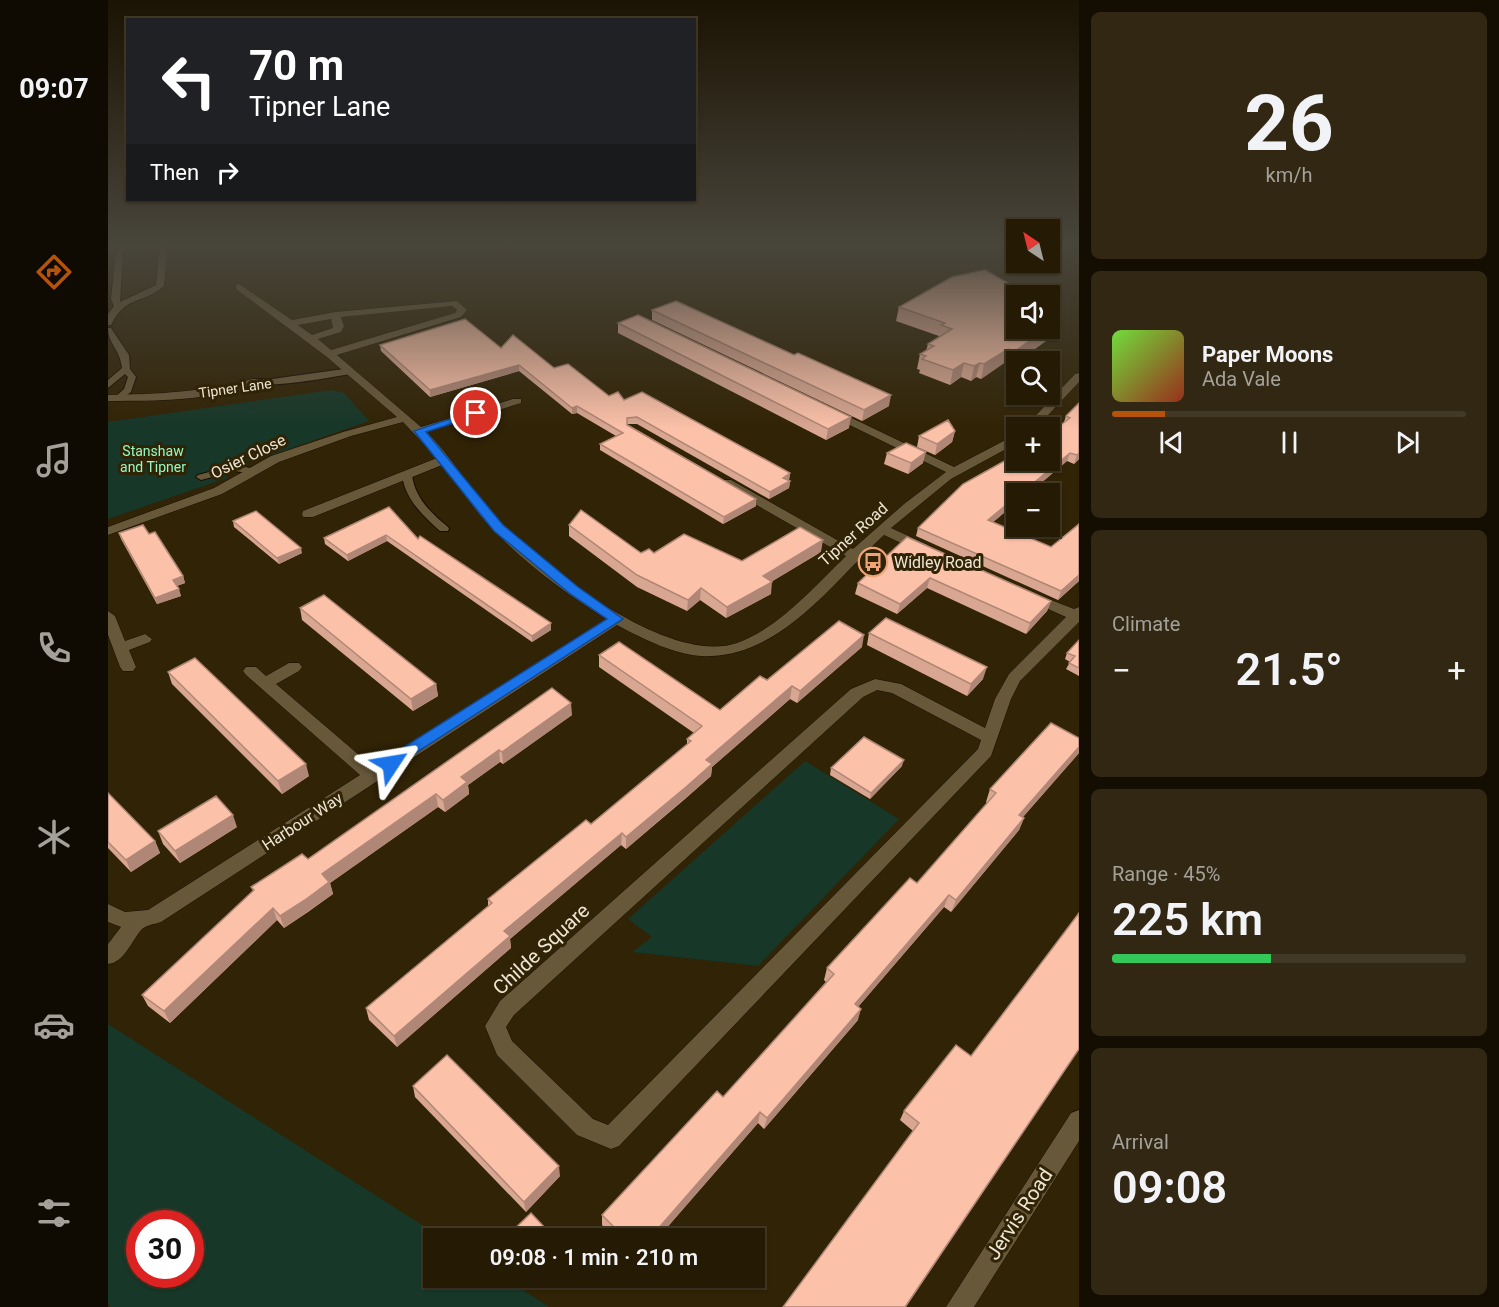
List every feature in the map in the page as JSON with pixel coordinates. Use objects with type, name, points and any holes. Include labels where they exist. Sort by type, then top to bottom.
[{"type":"street","points":[[268,307],[331,353],[419,431],[498,528],[566,584],[616,619]]},
{"type":"street","points":[[292,323],[335,315],[413,307]]},
{"type":"street","points":[[331,353],[458,315],[462,310],[459,307]]},
{"type":"street","points":[[312,338],[337,330],[339,326],[335,315]]},
{"type":"street","points":[[1040,417],[1079,376]]},
{"type":"street","name":"Tipner Lane","points":[[111,400],[171,397],[239,387],[253,382]]},
{"type":"street","points":[[490,396],[498,406]]},
{"type":"street","points":[[419,431],[517,400]]},
{"type":"street","points":[[826,409],[955,472]]},
{"type":"street","name":"Osier Close","points":[[108,531],[218,491],[275,459],[347,434],[404,418]]},
{"type":"street","name":"Tipner Road","points":[[616,619],[648,637],[680,649],[714,653],[738,648],[768,633],[805,602],[882,529],[955,472],[1006,444]]},
{"type":"street","points":[[308,514],[443,460]]},
{"type":"street","points":[[712,474],[855,555]]},
{"type":"street","points":[[882,529],[932,552]]},
{"type":"street","points":[[1018,590],[1078,615]]},
{"type":"street","name":"Childe Square","points":[[988,736],[896,688],[875,684],[857,693],[507,1008],[495,1026],[504,1048],[585,1127],[611,1138],[985,752],[988,736],[1014,678],[1078,615]]},
{"type":"street","points":[[108,616],[129,667]]},
{"type":"street","name":"Harbour Way","points":[[110,957],[137,922],[154,916],[616,619]]},
{"type":"street","points":[[120,648],[145,639]]},
{"type":"street","points":[[266,683],[294,667]]},
{"type":"street","points":[[251,671],[372,776]]},
{"type":"street","points":[[108,912],[119,920],[137,922]]},
{"type":"street","name":"Jervis Road","points":[[958,1307],[1079,1121]]},
{"type":"lane","points":[[108,323],[115,307]]},
{"type":"lane","points":[[108,330],[125,355],[126,369],[132,377],[128,390],[111,400]]},
{"type":"lane","points":[[108,385],[126,369]]},
{"type":"lane","name":"Tipner Lane","points":[[253,382],[272,382],[351,371]]},
{"type":"lane","points":[[201,477],[235,468],[253,471]]},
{"type":"lane","points":[[407,474],[407,483],[415,496],[435,522],[444,529]]},
{"type":"green space","name":"Stanshaw and Tipner","points":[[331,390],[344,393],[369,421],[266,457],[226,465],[227,478],[108,519],[108,422]]},
{"type":"green space","points":[[805,761],[899,819],[758,966],[632,952],[652,937],[628,919]]},
{"type":"green space","points":[[108,1024],[427,1228],[423,1228],[423,1288],[520,1288],[549,1307],[110,1307],[108,1303]]},
{"type":"building","points":[[660,307],[689,307],[794,355],[798,353],[891,395],[864,410],[652,310]]},
{"type":"building","points":[[899,307],[1006,307],[1006,339],[1032,339],[1015,351],[1008,349],[984,364],[974,366],[964,363],[953,370],[922,359],[926,356],[920,354],[934,346],[928,344],[952,329],[941,325],[945,323]]},
{"type":"building","points":[[638,315],[851,417],[828,429],[618,323]]},
{"type":"building","points":[[465,319],[501,348],[513,335],[554,368],[568,364],[609,396],[618,392],[624,400],[642,392],[790,473],[783,478],[790,481],[770,492],[637,417],[627,418],[627,425],[756,499],[724,517],[600,444],[623,433],[577,406],[572,408],[519,365],[430,390],[380,345]]},
{"type":"building","points":[[1079,403],[1079,453],[1077,455],[1070,453],[1060,461],[1060,426],[1070,418],[1066,416]]},
{"type":"building","points":[[948,420],[955,431],[937,444],[919,436]]},
{"type":"building","points":[[906,443],[926,452],[911,463],[887,453]]},
{"type":"building","points":[[1006,460],[1006,471],[1048,471],[1033,483],[1006,483],[1006,505],[988,520],[1006,528],[1006,537],[1028,537],[1051,547],[1079,524],[1079,575],[1061,591],[918,528],[963,484]]},
{"type":"building","points":[[389,507],[418,539],[420,536],[551,623],[532,636],[386,535],[347,555],[324,538]]},
{"type":"building","points":[[581,510],[641,553],[649,549],[654,553],[684,534],[742,561],[800,527],[823,540],[763,576],[772,582],[727,607],[701,588],[688,600],[637,575],[569,525]]},
{"type":"building","points":[[256,511],[301,548],[277,558],[233,521]]},
{"type":"building","points":[[143,525],[149,534],[155,532],[183,576],[173,580],[179,589],[155,598],[119,533]]},
{"type":"building","points":[[907,537],[1051,601],[1030,623],[930,578],[900,604],[858,583]]},
{"type":"building","points":[[324,595],[436,684],[411,699],[300,608]]},
{"type":"building","points":[[886,618],[987,667],[971,684],[869,633]]},
{"type":"building","points":[[839,621],[864,635],[800,691],[792,686],[706,760],[712,764],[686,787],[626,837],[622,833],[504,931],[510,936],[394,1036],[366,1008],[492,903],[488,899],[586,820],[591,824],[691,741],[687,739],[702,726],[599,655],[619,642],[720,710],[760,676],[767,680]]},
{"type":"building","points":[[1079,640],[1079,668],[1069,663],[1075,656],[1067,653]]},
{"type":"building","points":[[195,658],[306,764],[278,781],[168,672]]},
{"type":"building","points":[[552,688],[571,703],[502,752],[499,750],[461,777],[467,782],[443,800],[436,794],[322,874],[329,882],[305,900],[280,916],[273,908],[164,1011],[142,995],[254,890],[251,887],[302,854],[308,859]]},
{"type":"building","points":[[1051,723],[1079,738],[1079,747],[1019,815],[1024,818],[956,900],[949,895],[855,1004],[861,1009],[767,1118],[760,1112],[659,1228],[615,1228],[602,1215],[717,1091],[723,1097],[834,974],[827,968],[910,878],[917,883],[996,793],[990,789]]},
{"type":"building","points":[[864,737],[904,760],[871,793],[831,768]]},
{"type":"building","points":[[108,793],[155,841],[126,860],[108,842]]},
{"type":"building","points":[[216,796],[233,815],[175,851],[158,831]]},
{"type":"building","points":[[1079,913],[1079,1049],[905,1307],[783,1307],[919,1123],[904,1111],[956,1045],[971,1056]]},
{"type":"building","points":[[447,1055],[559,1166],[524,1202],[413,1086]]},
{"type":"building","points":[[531,1213],[545,1228],[515,1228]]},
{"type":"place","name":"Widley Road","points":[[873,562]]},
{"type":"route","points":[[391,764],[616,619],[535,560],[498,528],[419,431],[476,413]]}]
